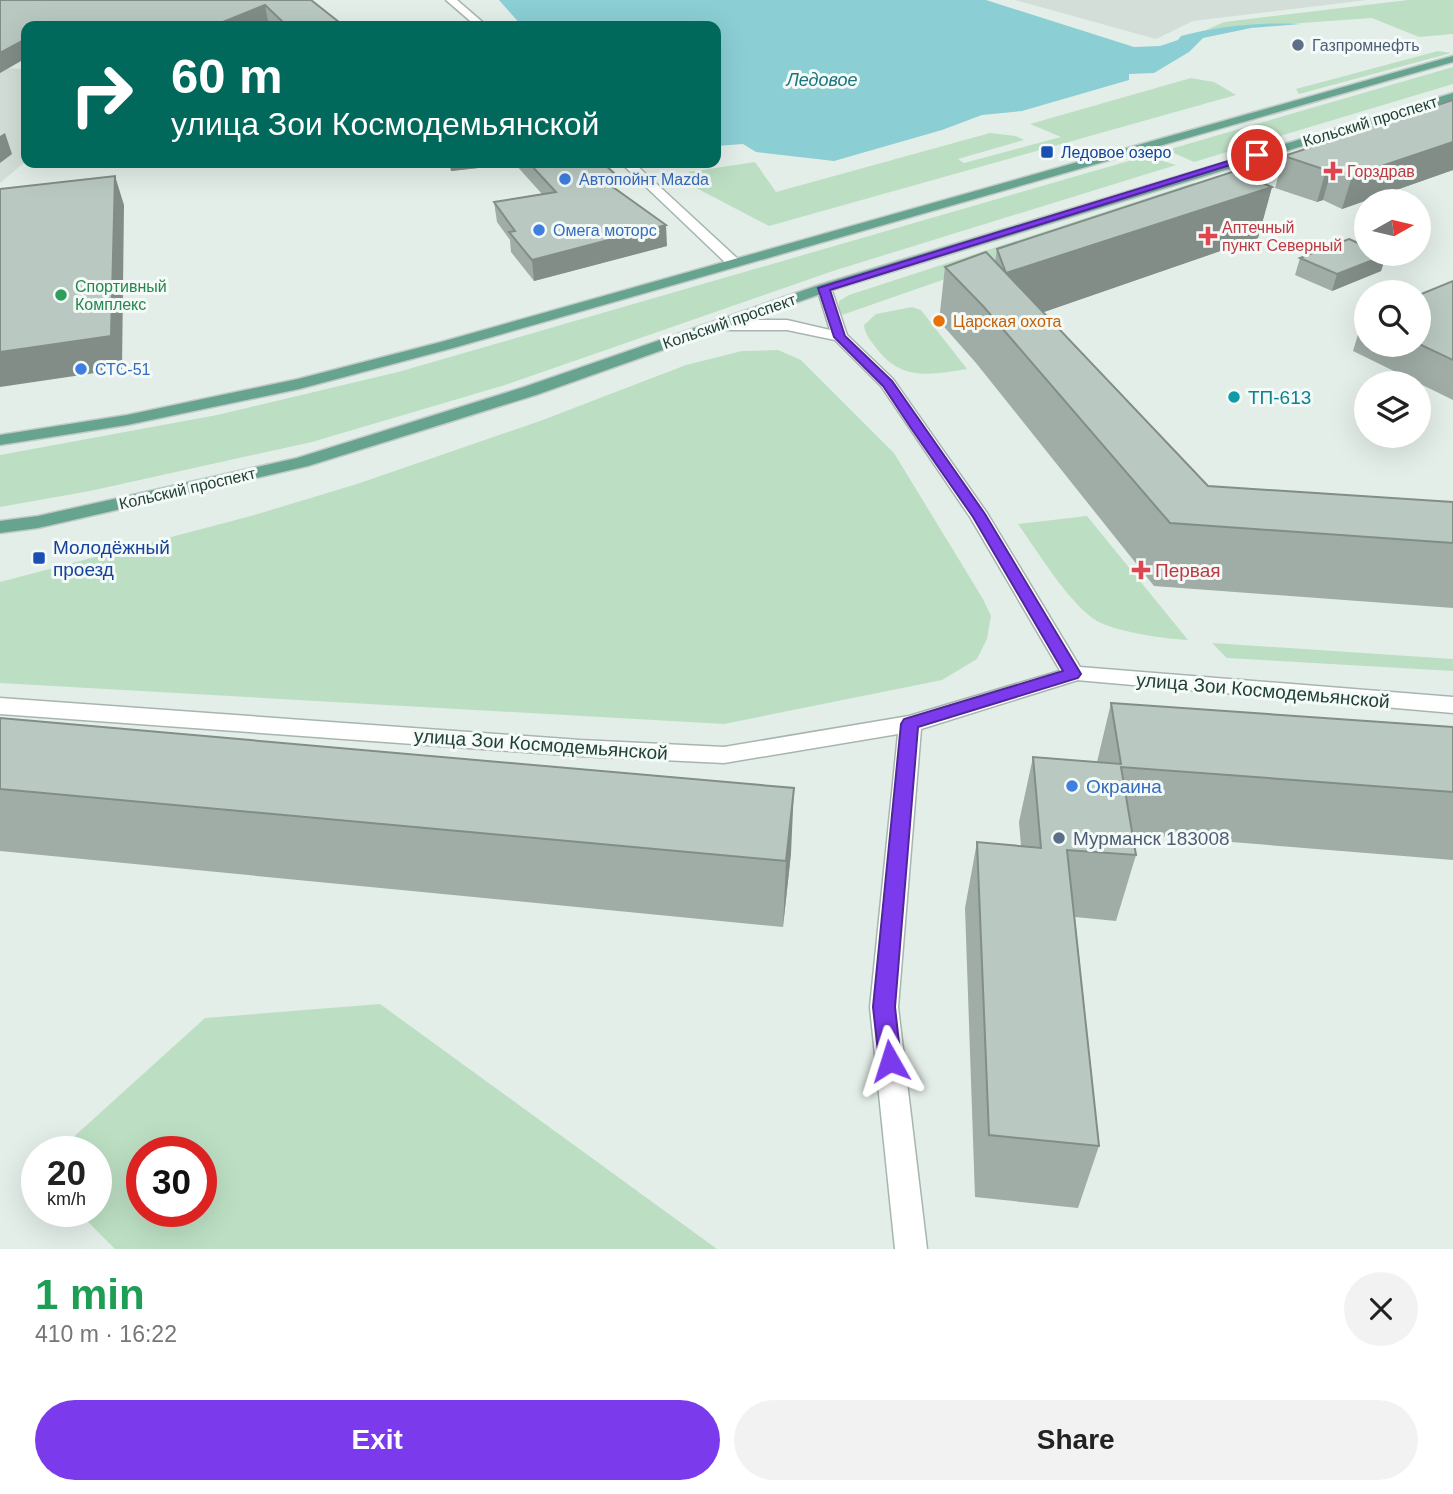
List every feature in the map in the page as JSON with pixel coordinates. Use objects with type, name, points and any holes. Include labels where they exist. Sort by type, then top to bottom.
[{"type":"main road","name":"Кольский проспект","points":[[0,440],[127,420],[299,384],[1453,59]]},
{"type":"main road","name":"Кольский проспект","points":[[0,527],[38,522],[302,462],[530,391],[824,288],[1453,96]]},
{"type":"street","points":[[452,0],[476,21]]},
{"type":"street","points":[[632,168],[734,263]]},
{"type":"street","points":[[824,288],[840,337],[887,383],[972,506],[1073,674]]},
{"type":"street","points":[[720,325],[787,325],[840,337]]},
{"type":"street","name":"улица Зои Космодемьянской","points":[[0,706],[580,748],[724,755],[910,724],[1073,674],[1453,705]]},
{"type":"street","points":[[910,724],[884,1007],[911,1249]]},
{"type":"shaded area","points":[[1015,0],[1367,0],[1193,21],[1156,39]]},
{"type":"shaded area","points":[[0,68],[21,69],[21,165],[0,183]]},
{"type":"green space","points":[[1408,0],[1453,0],[1453,34],[1419,37],[1372,18],[1206,30],[1224,22]]},
{"type":"green space","points":[[1438,51],[1451,53],[1299,94],[1296,89]]},
{"type":"green space","points":[[1453,67],[1453,84],[1194,162],[1167,150]]},
{"type":"green space","points":[[1191,78],[1214,82],[1236,95],[769,226],[683,181],[689,172],[755,162],[776,192],[990,133],[1016,136],[1024,140],[958,159],[964,163],[1061,137],[1030,124]]},
{"type":"green space","points":[[1146,156],[1176,165],[833,271],[505,385],[312,442],[90,491],[0,507],[0,455],[217,415],[398,372]]},
{"type":"green space","points":[[1193,183],[1202,183],[1207,188],[839,316],[839,301],[849,295]]},
{"type":"green space","points":[[912,307],[921,310],[967,369],[929,374],[907,371],[886,359],[877,349],[867,335],[864,325],[876,314]]},
{"type":"green space","points":[[778,350],[801,360],[894,453],[983,599],[991,616],[987,639],[977,659],[942,680],[724,724],[0,683],[0,582],[251,516],[357,484],[540,421],[686,365],[742,351]]},
{"type":"green space","points":[[1087,516],[1188,640],[1128,632],[1097,621],[1065,590],[1018,524]]},
{"type":"green space","points":[[1212,643],[1453,659],[1453,671],[1227,658]]},
{"type":"green space","points":[[380,1004],[717,1249],[115,1249],[93,1227],[112,1227],[112,1136],[75,1136],[205,1018]]},
{"type":"water","name":"Ледовое","points":[[499,0],[986,0],[1134,47],[1160,46],[1178,40],[1181,36],[1225,27],[1301,24],[1251,28],[1203,38],[1189,52],[1154,73],[1129,74],[1129,80],[1022,111],[982,115],[942,130],[834,161],[756,152],[743,144],[721,146],[721,21],[518,21]]},
{"type":"building","points":[[0,0],[311,0],[338,21],[282,21],[265,5],[225,21],[21,21],[21,42],[0,53]]},
{"type":"building","points":[[1453,100],[1453,142],[1352,176],[1284,156]]},
{"type":"building","points":[[534,168],[608,168],[615,174],[599,177],[666,225],[532,260],[509,232],[515,231],[494,202],[556,192]]},
{"type":"building","points":[[1235,171],[1272,187],[1006,273],[997,249]]},
{"type":"building","name":"Спортивный Комплекс","points":[[115,176],[111,336],[0,352],[0,189]]},
{"type":"building","points":[[1349,239],[1354,241],[1354,266],[1358,266],[1337,274],[1300,258]]},
{"type":"building","points":[[986,252],[1208,486],[1453,502],[1453,543],[1170,523],[983,306],[945,267]]},
{"type":"building","points":[[1453,281],[1453,360],[1431,350],[1431,290]]},
{"type":"building","points":[[1111,703],[1453,727],[1453,792],[1121,767],[1136,855],[1067,850],[1099,1146],[989,1135],[977,842],[1041,848],[1033,757],[1121,764]]},
{"type":"building","points":[[0,718],[794,788],[786,861],[0,789]]},
{"type":"place","name":"Газпромнефть","points":[[1298,45]]},
{"type":"place","name":"Ледовое озеро","points":[[1047,152]]},
{"type":"place","name":"Горздрав","points":[[1333,171]]},
{"type":"place","name":"Автопойнт Mazda","points":[[565,179]]},
{"type":"place","name":"Омега моторс","points":[[539,230]]},
{"type":"place","name":"Аптечный пункт Северный","points":[[1208,236]]},
{"type":"place","name":"Спортивный Комплекс","points":[[61,295]]},
{"type":"place","name":"Царская охота","points":[[939,321]]},
{"type":"place","name":"СТС-51","points":[[81,369]]},
{"type":"place","name":"ТП-613","points":[[1234,397]]},
{"type":"place","name":"Молодёжный проезд","points":[[39,558]]},
{"type":"place","name":"Первая","points":[[1141,570]]},
{"type":"place","name":"Окраина","points":[[1072,786]]},
{"type":"place","name":"Мурманск 183008","points":[[1059,838]]},
{"type":"route","points":[[890,1061],[884,1007],[910,724],[1073,674],[980,517],[887,383],[840,337],[824,288],[1257,155]]}]
